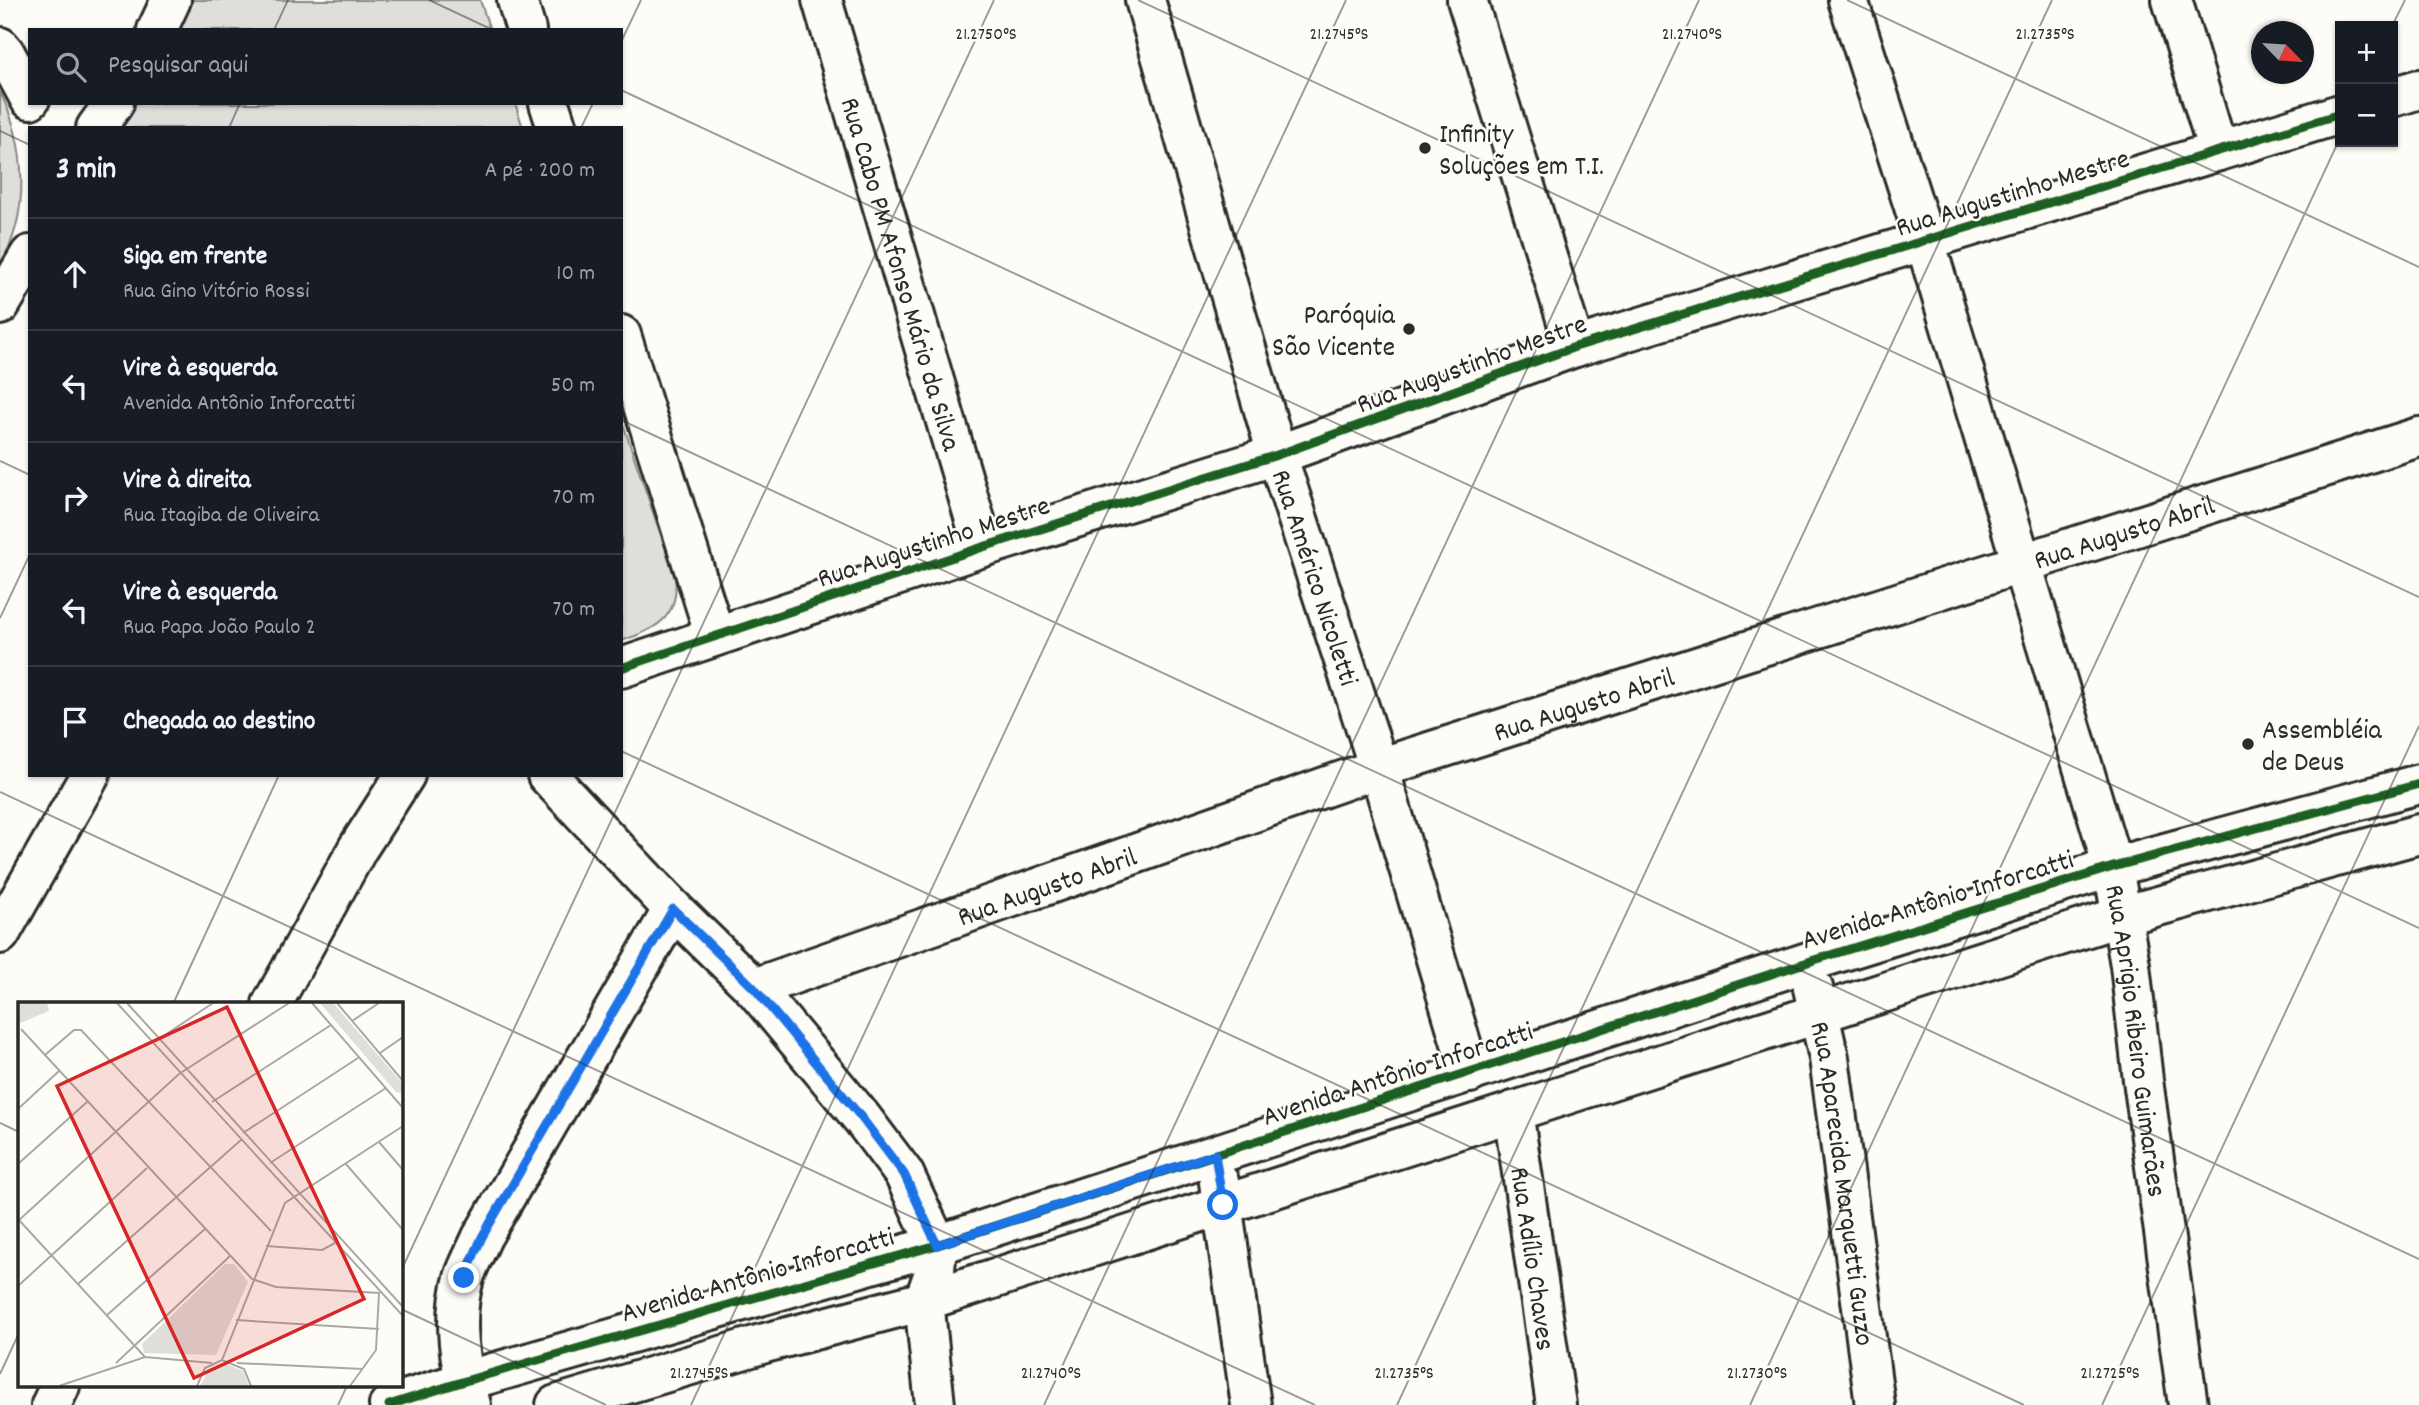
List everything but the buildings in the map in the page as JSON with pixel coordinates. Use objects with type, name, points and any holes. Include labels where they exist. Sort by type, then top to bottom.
[{"type":"street","points":[[158,28],[172,0]]},
{"type":"street","points":[[517,0],[525,28]]},
{"type":"street","name":"Rua Cabo PM Afonso Mário da Silva","points":[[822,0],[983,547]]},
{"type":"street","name":"Rua Américo Nicoletti","points":[[1145,0],[1277,455],[1379,768],[1470,1073]]},
{"type":"street","points":[[1467,0],[1575,347]]},
{"type":"street","name":"Rua Aprigio Ribeiro Guimarães","points":[[1848,0],[1925,241],[2113,867],[2122,916],[2188,1405]]},
{"type":"street","points":[[2172,0],[2218,151]]},
{"type":"street","points":[[0,47],[28,95]]},
{"type":"street","points":[[2398,95],[2419,89]]},
{"type":"street","points":[[33,105],[39,126]]},
{"type":"street","points":[[97,126],[113,105]]},
{"type":"street","points":[[550,105],[556,126]]},
{"type":"street","name":"Rua Augustinho Mestre","points":[[623,667],[983,547],[1277,455],[1575,347],[2335,116]]},
{"type":"street","points":[[0,305],[28,258]]},
{"type":"street","points":[[623,341],[715,636]]},
{"type":"street","name":"Rua Augusto Abril","points":[[754,988],[1379,768],[2419,437]]},
{"type":"street","points":[[0,934],[89,777]]},
{"type":"street","points":[[273,1002],[358,848],[404,777]]},
{"type":"street","points":[[549,777],[673,909],[754,988],[861,1117],[904,1174],[937,1245],[935,1270],[924,1301],[935,1405]]},
{"type":"street","points":[[556,1405],[765,1343],[924,1301],[2122,916],[2419,836],[2413,785]]},
{"type":"street","name":"Avenida Antônio Inforcatti","points":[[389,1405],[468,1393],[937,1245],[1808,962],[2113,867],[2413,785]]},
{"type":"street","points":[[468,1393],[458,1316],[464,1278],[482,1237],[673,909]]},
{"type":"street","name":"Rua Aparecida Marquetti Guzzo","points":[[1808,962],[1829,1058],[1875,1405]]},
{"type":"street","name":"Rua Adílio Chaves","points":[[1513,1111],[1556,1405]]},
{"type":"street","points":[[1215,1154],[1251,1405]]},
{"type":"street","points":[[51,1405],[59,1388]]},
{"type":"shaded area","points":[[188,0],[480,0],[489,28],[174,28]]},
{"type":"shaded area","points":[[0,92],[15,133],[21,178],[17,223],[0,264]]},
{"type":"shaded area","points":[[128,105],[516,105],[522,126],[114,126]]},
{"type":"shaded area","points":[[623,424],[675,577],[676,591],[669,612],[663,620],[644,632],[623,640]]},
{"type":"cycle path","points":[[623,667],[983,547],[1277,455],[1575,347],[2335,116]]},
{"type":"cycle path","points":[[389,1405],[937,1245],[1808,962],[2113,867],[2419,784]]},
{"type":"place","name":"Infinity Soluções em T.I.","points":[[1425,148]]},
{"type":"place","name":"Paróquia São Vicente","points":[[1409,329]]},
{"type":"place","name":"Assembléia de Deus","points":[[2248,744]]},
{"type":"route","points":[[464,1278],[482,1237],[527,1157],[673,909],[754,988],[861,1117],[904,1174],[937,1245],[1215,1154],[1223,1205]]}]
